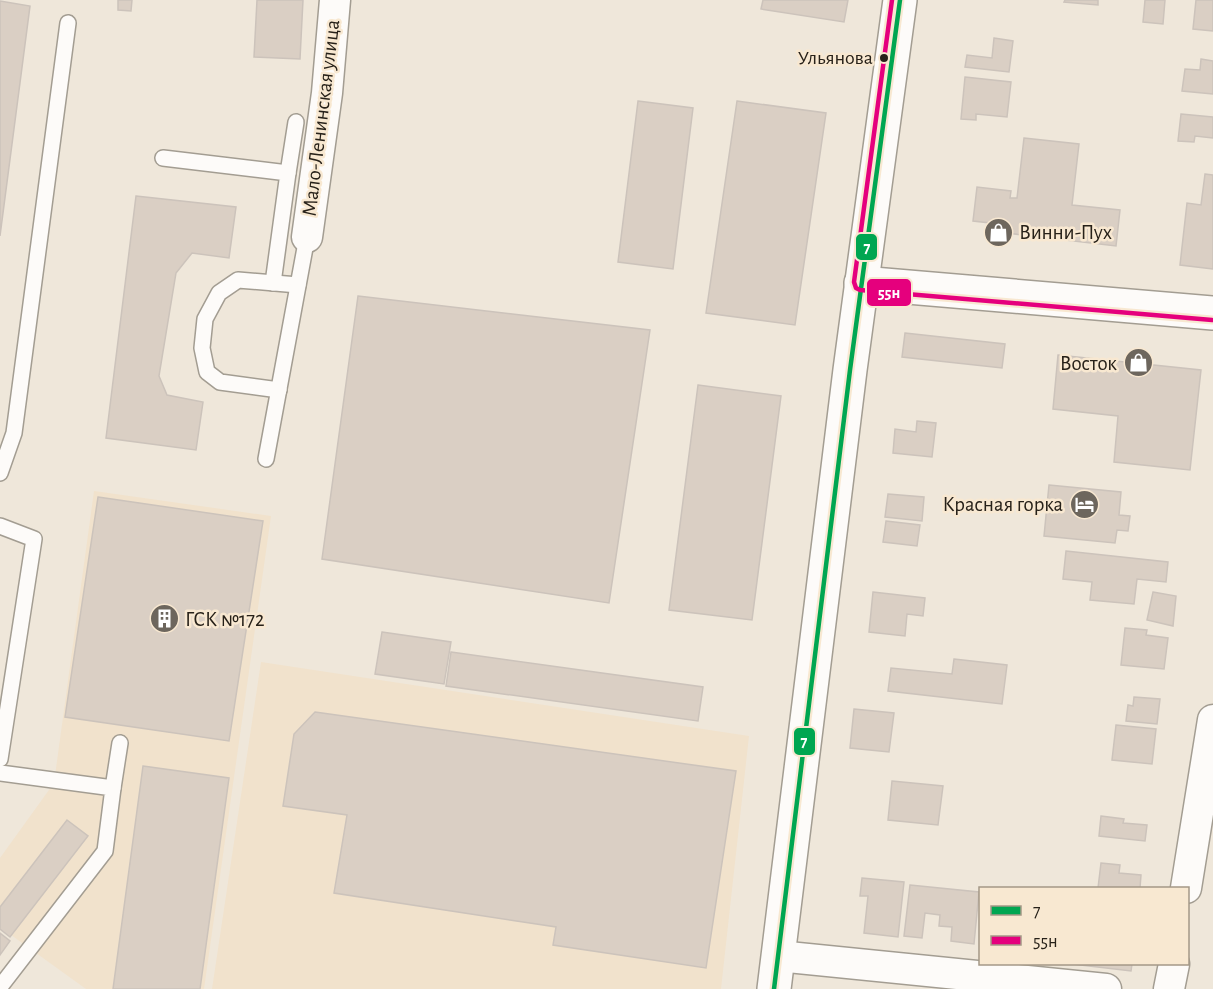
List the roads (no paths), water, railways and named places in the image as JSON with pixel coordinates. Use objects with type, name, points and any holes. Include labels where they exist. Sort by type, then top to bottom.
[{"type":"main road","points":[[774,989],[861,283],[900,0]]},
{"type":"main road","points":[[861,283],[1213,313]]},
{"type":"street","name":"Мало-Ленинская улица","points":[[307,237],[327,93],[335,0]]},
{"type":"street","points":[[1186,887],[1213,720]]},
{"type":"street","points":[[778,956],[1106,989]]},
{"type":"street","points":[[1169,989],[1173,965]]},
{"type":"lane","points":[[0,473],[14,433],[68,23]]},
{"type":"lane","points":[[273,283],[296,122]]},
{"type":"lane","points":[[163,158],[288,173]]},
{"type":"lane","points":[[266,459],[307,237]]},
{"type":"lane","points":[[279,390],[220,382],[207,372],[202,348],[205,319],[219,293],[238,280],[298,285]]},
{"type":"lane","points":[[0,526],[34,539],[0,759]]},
{"type":"lane","points":[[0,987],[105,850],[120,743]]},
{"type":"lane","points":[[0,773],[113,788]]},
{"type":"place","name":"Ульянова","points":[[884,58]]},
{"type":"place","name":"Винни-Пух","points":[[998,232]]},
{"type":"place","name":"Восток","points":[[1138,363]]},
{"type":"place","name":"Красная горка","points":[[1084,504]]},
{"type":"place","name":"ГСК №172","points":[[164,619]]}]
